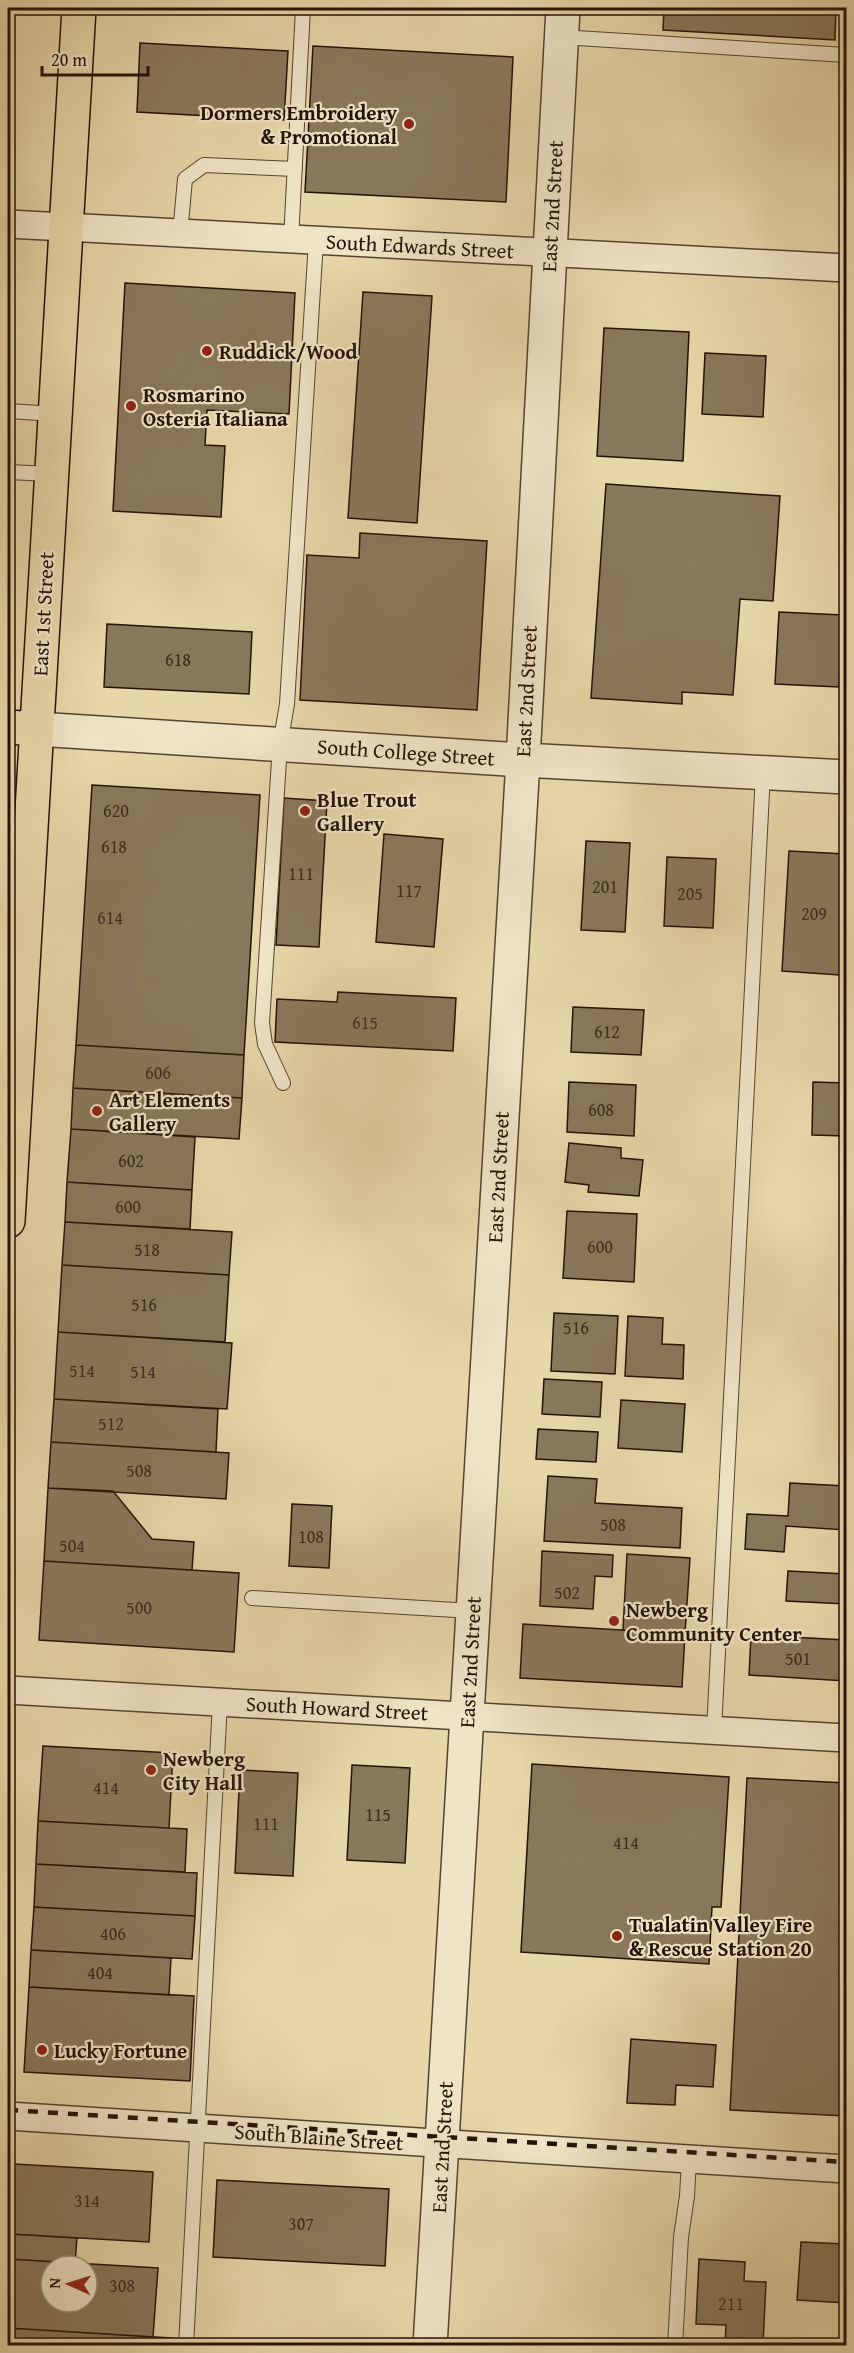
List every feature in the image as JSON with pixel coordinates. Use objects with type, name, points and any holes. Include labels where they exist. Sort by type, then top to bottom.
[{"type":"main road","name":"East 1st Street","points":[[8,1221],[22,728],[51,474],[79,8]]},
{"type":"street","name":"East 2nd Street","points":[[430,2346],[523,760],[562,22]]},
{"type":"street","name":"South Edwards Street","points":[[8,224],[846,268]]},
{"type":"street","name":"South College Street","points":[[22,728],[523,760],[846,777]]},
{"type":"street","name":"South Howard Street","points":[[8,1690],[846,1738]]},
{"type":"street","name":"South Blaine Street","points":[[8,2116],[846,2169]]},
{"type":"lane","points":[[283,1083],[265,1044],[262,1023],[280,745],[287,704],[303,240],[295,170],[303,8]]},
{"type":"lane","points":[[562,22],[846,55]]},
{"type":"lane","points":[[180,234],[185,179],[204,165],[295,170]]},
{"type":"lane","points":[[8,411],[55,414]]},
{"type":"lane","points":[[8,472],[51,474]]},
{"type":"lane","points":[[714,1730],[763,772]]},
{"type":"lane","points":[[252,1598],[473,1611]]},
{"type":"lane","points":[[186,2346],[220,1702]]},
{"type":"lane","points":[[675,2346],[681,2237],[689,2160]]},
{"type":"building","points":[[8,8],[11,8],[8,59]]},
{"type":"building","points":[[664,8],[836,8],[835,40],[663,30]]},
{"type":"building","points":[[140,43],[288,51],[284,120],[137,112]]},
{"type":"building","name":"Dormers Embroidery & Promotional","points":[[313,46],[513,57],[506,202],[305,192]]},
{"type":"building","name":"Ruddick/Wood","points":[[125,283],[295,293],[289,414],[207,410],[205,445],[225,446],[221,517],[113,511]]},
{"type":"building","points":[[363,292],[432,296],[417,523],[348,518]]},
{"type":"building","points":[[604,328],[689,332],[683,461],[597,456]]},
{"type":"building","points":[[705,353],[766,356],[763,417],[702,414]]},
{"type":"building","points":[[606,484],[780,496],[773,601],[740,599],[733,695],[682,692],[682,704],[591,698]]},
{"type":"building","points":[[360,533],[487,541],[477,710],[300,700],[307,555],[359,558]]},
{"type":"building","points":[[779,612],[842,615],[839,687],[775,684]]},
{"type":"building","points":[[107,624],[252,632],[249,694],[104,687]]},
{"type":"building","points":[[92,785],[260,795],[244,1055],[76,1045]]},
{"type":"building","points":[[284,798],[327,801],[319,947],[276,945]]},
{"type":"building","points":[[384,834],[443,839],[434,947],[376,942]]},
{"type":"building","points":[[586,841],[630,843],[625,932],[581,930]]},
{"type":"building","points":[[789,851],[846,854],[840,975],[782,971]]},
{"type":"building","points":[[667,857],[716,859],[713,928],[664,926]]},
{"type":"building","points":[[338,992],[456,998],[453,1051],[275,1042],[277,999],[337,1002]]},
{"type":"building","points":[[573,1007],[644,1010],[641,1055],[571,1052]]},
{"type":"building","points":[[76,1045],[244,1055],[242,1098],[73,1088]]},
{"type":"building","points":[[569,1082],[636,1085],[634,1136],[567,1132]]},
{"type":"building","points":[[813,1082],[846,1083],[846,1136],[812,1135]]},
{"type":"building","points":[[73,1088],[242,1098],[239,1139],[71,1129]]},
{"type":"building","points":[[71,1129],[195,1137],[192,1190],[67,1182]]},
{"type":"building","points":[[569,1143],[621,1148],[621,1158],[643,1160],[639,1196],[588,1192],[589,1185],[565,1182]]},
{"type":"building","points":[[67,1182],[192,1190],[190,1229],[65,1222]]},
{"type":"building","points":[[567,1211],[637,1214],[634,1282],[563,1278]]},
{"type":"building","points":[[65,1222],[232,1232],[229,1275],[62,1265]]},
{"type":"building","points":[[62,1265],[229,1275],[225,1342],[58,1332]]},
{"type":"building","points":[[554,1313],[618,1316],[615,1374],[551,1371]]},
{"type":"building","points":[[628,1316],[663,1318],[662,1344],[684,1345],[683,1379],[625,1376]]},
{"type":"building","points":[[58,1332],[232,1343],[227,1409],[54,1399]]},
{"type":"building","points":[[544,1379],[602,1382],[600,1417],[542,1414]]},
{"type":"building","points":[[54,1399],[218,1409],[216,1452],[51,1442]]},
{"type":"building","points":[[621,1400],[685,1404],[682,1452],[618,1448]]},
{"type":"building","points":[[538,1429],[598,1432],[596,1462],[536,1459]]},
{"type":"building","points":[[51,1442],[229,1453],[226,1499],[48,1488]]},
{"type":"building","points":[[548,1476],[597,1479],[595,1503],[682,1508],[680,1548],[544,1541]]},
{"type":"building","points":[[790,1483],[846,1486],[846,1530],[786,1526],[784,1552],[745,1549],[747,1514],[788,1516]]},
{"type":"building","points":[[48,1488],[113,1491],[152,1539],[194,1542],[192,1570],[44,1561]]},
{"type":"building","points":[[292,1504],[332,1506],[329,1568],[289,1566]]},
{"type":"building","points":[[542,1551],[613,1555],[612,1577],[595,1576],[593,1609],[540,1606]]},
{"type":"building","points":[[627,1554],[690,1558],[685,1634],[623,1630]]},
{"type":"building","points":[[44,1561],[239,1573],[234,1652],[39,1640]]},
{"type":"building","points":[[788,1571],[846,1574],[846,1604],[786,1601]]},
{"type":"building","points":[[523,1624],[685,1634],[682,1687],[520,1678]]},
{"type":"building","points":[[751,1635],[846,1640],[846,1681],[749,1675]]},
{"type":"building","points":[[43,1746],[173,1753],[169,1828],[38,1821]]},
{"type":"building","points":[[532,1764],[729,1777],[721,1907],[712,1907],[709,1964],[521,1952]]},
{"type":"building","points":[[352,1765],[410,1768],[405,1863],[347,1860]]},
{"type":"building","points":[[240,1770],[298,1773],[293,1876],[235,1873]]},
{"type":"building","points":[[747,1778],[846,1783],[846,2116],[730,2110]]},
{"type":"building","points":[[38,1821],[187,1829],[185,1872],[36,1864]]},
{"type":"building","points":[[36,1864],[197,1873],[195,1916],[34,1907]]},
{"type":"building","points":[[34,1907],[195,1916],[192,1959],[31,1950]]},
{"type":"building","points":[[31,1950],[171,1958],[169,1995],[29,1987]]},
{"type":"building","points":[[29,1987],[194,1996],[190,2081],[24,2072]]},
{"type":"building","points":[[631,2039],[716,2045],[713,2087],[676,2085],[675,2105],[627,2103]]},
{"type":"building","points":[[14,2164],[153,2172],[149,2242],[10,2234]]},
{"type":"building","points":[[217,2180],[389,2189],[385,2266],[213,2257]]},
{"type":"building","points":[[10,2234],[77,2238],[76,2254],[39,2254],[39,2261],[8,2259]]},
{"type":"building","points":[[801,2242],[846,2244],[846,2303],[797,2300]]},
{"type":"building","points":[[8,2259],[39,2261],[39,2314],[99,2314],[99,2264],[158,2268],[153,2337],[8,2328]]},
{"type":"building","points":[[699,2259],[745,2262],[744,2281],[766,2282],[763,2346],[725,2346],[726,2325],[696,2324]]},
{"type":"building","points":[[8,2328],[171,2338],[170,2346],[8,2346]]},
{"type":"railway","points":[[8,2110],[846,2162]]},
{"type":"place","name":"Dormers Embroidery & Promotional","points":[[409,124]]},
{"type":"place","name":"Ruddick/Wood","points":[[207,351]]},
{"type":"place","name":"Rosmarino Osteria Italiana","points":[[131,406]]},
{"type":"place","name":"Blue Trout Gallery","points":[[305,811]]},
{"type":"place","name":"Art Elements Gallery","points":[[97,1111]]},
{"type":"place","name":"Newberg Community Center","points":[[614,1621]]},
{"type":"place","name":"Newberg City Hall","points":[[151,1770]]},
{"type":"place","name":"Tualatin Valley Fire & Rescue Station 20","points":[[617,1936]]},
{"type":"place","name":"Lucky Fortune","points":[[42,2050]]}]
